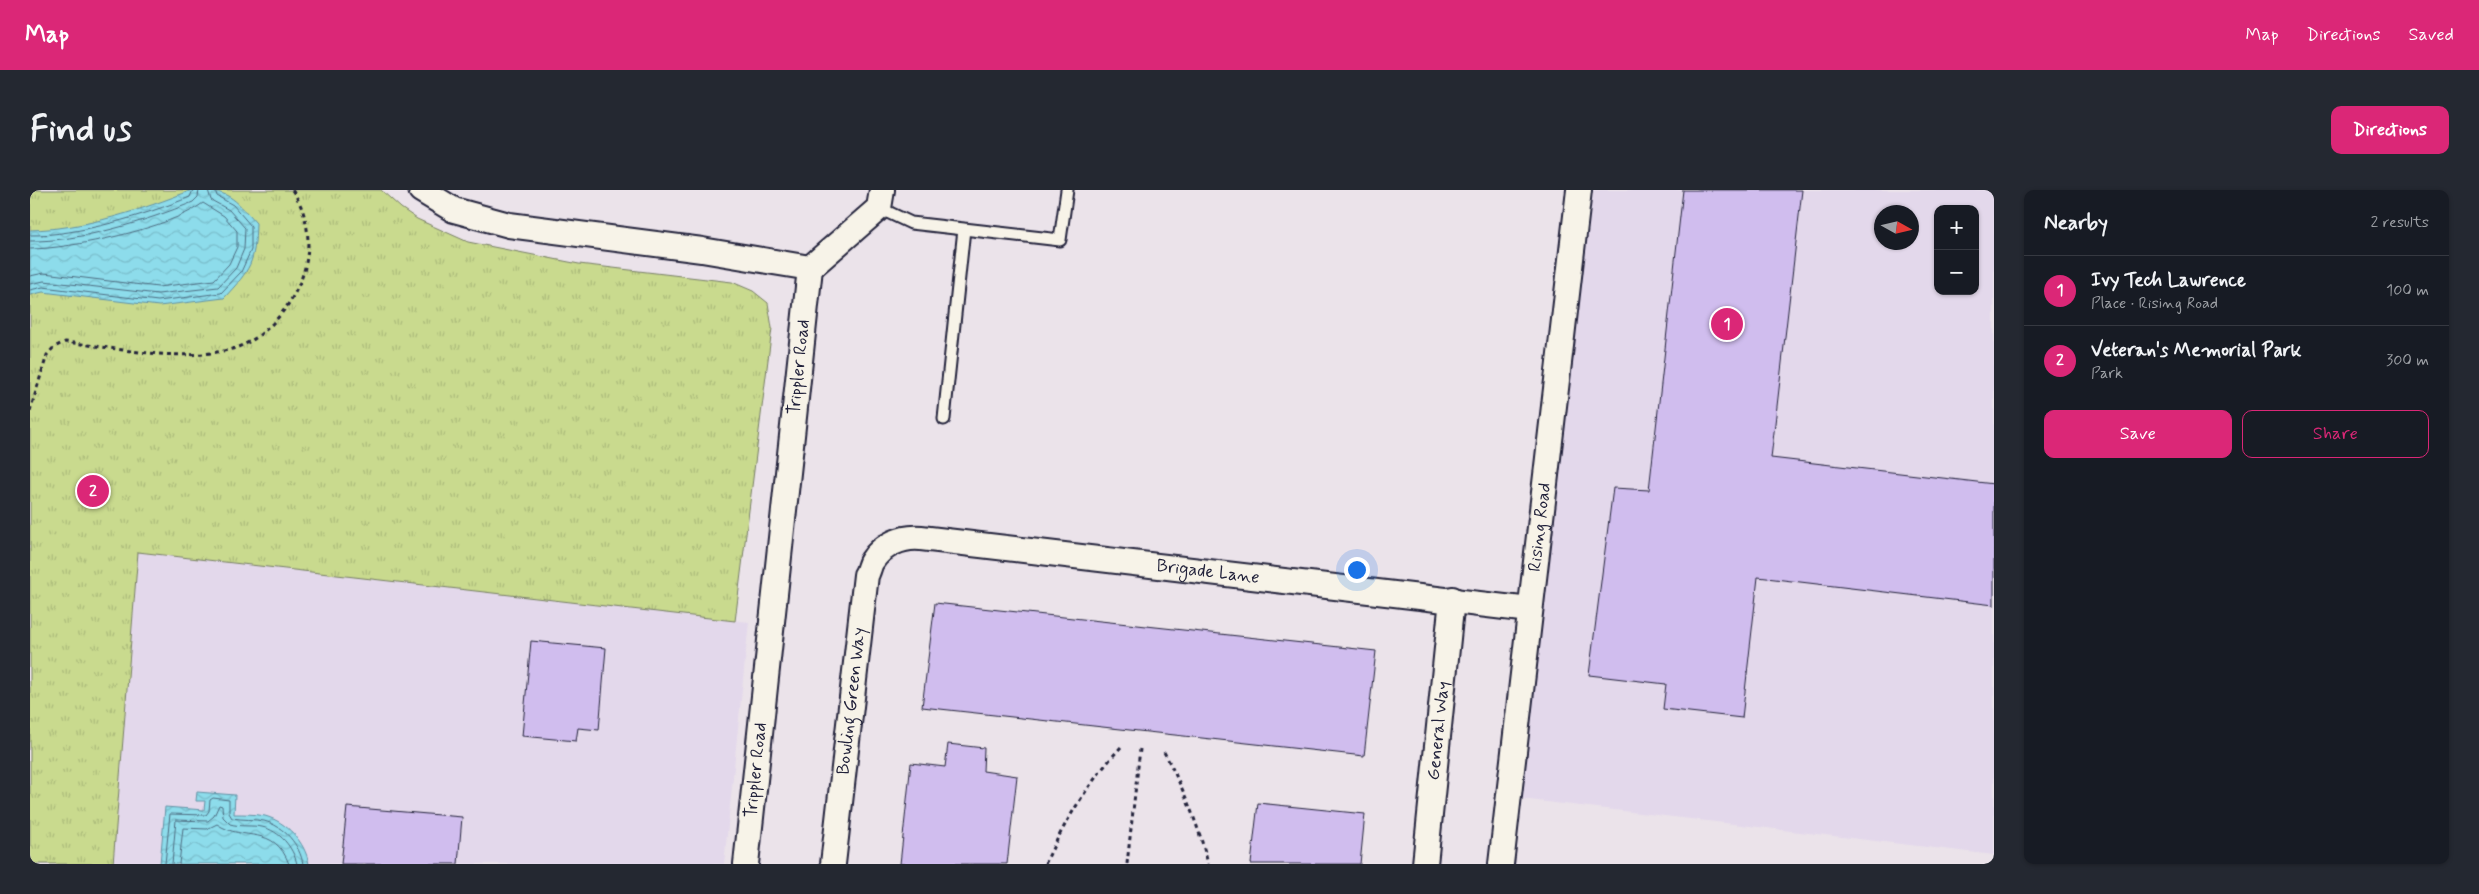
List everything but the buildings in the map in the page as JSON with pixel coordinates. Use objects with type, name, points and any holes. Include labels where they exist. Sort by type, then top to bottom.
[{"type":"street","points":[[421,190],[430,198],[454,210],[509,225],[702,250],[810,268],[881,199]]},
{"type":"street","name":"Rising Road","points":[[1500,864],[1579,190]]},
{"type":"street","name":"Trippler Road","points":[[746,864],[810,268]]},
{"type":"street","name":"Brigade Lane","points":[[888,546],[906,538],[921,538],[1024,552],[1452,599],[1530,610]]},
{"type":"street","name":"Bowling Green Way","points":[[833,864],[866,576],[873,559],[888,546]]},
{"type":"street","name":"General Way","points":[[1425,864],[1452,599]]},
{"type":"lane","points":[[881,199],[911,223],[1060,240],[1067,190]]},
{"type":"lane","points":[[944,420],[964,229]]},
{"type":"path","points":[[30,411],[47,355],[54,348],[65,342],[182,355],[233,348],[261,333],[286,309],[300,284],[308,258],[306,220],[292,190]]},
{"type":"path","points":[[1045,864],[1078,802],[1104,766],[1121,747]]},
{"type":"path","points":[[1127,864],[1140,749]]},
{"type":"path","points":[[1164,752],[1192,810],[1208,864]]},
{"type":"shaded area","points":[[1593,190],[1994,190],[1994,855],[1521,799]]},
{"type":"shaded area","points":[[138,552],[749,622],[724,864],[113,864]]},
{"type":"green space","points":[[30,190],[381,190],[417,219],[468,242],[579,264],[732,282],[753,291],[768,303],[772,328],[735,621],[138,552],[113,864],[30,864]]},
{"type":"water","points":[[192,190],[204,190],[229,197],[242,207],[256,223],[253,257],[250,265],[224,298],[159,306],[43,292],[30,295],[30,230],[51,229],[92,222],[153,205]]},
{"type":"water","points":[[197,792],[235,795],[234,814],[265,816],[281,823],[294,834],[304,848],[309,864],[160,864],[165,807],[204,810],[205,801],[196,801]]},
{"type":"place","name":"Ivy Tech Lawrence","points":[[1727,324]]},
{"type":"place","name":"Veteran's Memorial Park","points":[[93,491]]}]
